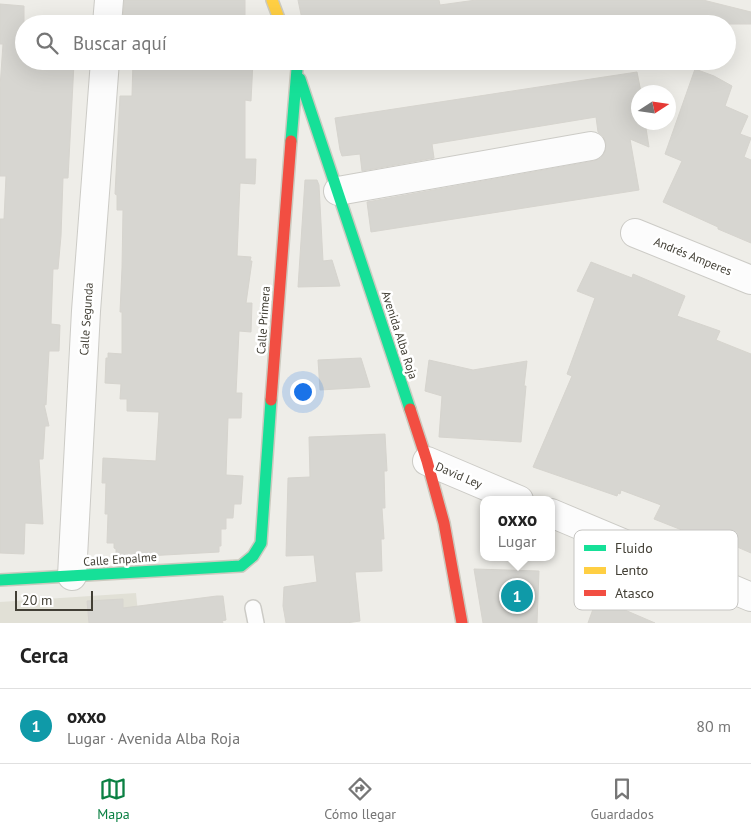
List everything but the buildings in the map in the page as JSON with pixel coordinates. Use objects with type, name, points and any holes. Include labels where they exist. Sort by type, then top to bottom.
[{"type":"street","points":[[108,15],[109,0]]},
{"type":"street","points":[[272,0],[277,15]]},
{"type":"street","name":"Calle Segunda","points":[[72,576],[86,311],[104,70]]},
{"type":"street","name":"Calle Primera","points":[[241,566],[253,556],[261,543],[295,70]]},
{"type":"street","name":"Avenida Alba Roja","points":[[297,70],[427,461],[444,523],[462,623]]},
{"type":"street","points":[[338,191],[591,146]]},
{"type":"street","name":"Andrés Amperes","points":[[635,233],[751,280]]},
{"type":"street","name":"David Ley","points":[[427,461],[510,496]]},
{"type":"street","points":[[555,515],[591,530]]},
{"type":"street","name":"Calle Enpalme","points":[[0,580],[241,566]]},
{"type":"street","points":[[738,592],[751,597]]},
{"type":"shaded area","points":[[136,593],[139,623],[0,623],[0,602]]},
{"type":"traffic: fast","points":[[291,141],[297,70]]},
{"type":"traffic: fast","points":[[300,79],[410,409]]},
{"type":"traffic: fast","points":[[0,580],[241,566],[253,556],[261,543],[271,400]]},
{"type":"traffic: slow","points":[[272,0],[278,15]]},
{"type":"traffic: jam","points":[[271,400],[291,141]]},
{"type":"traffic: jam","points":[[410,409],[444,523],[462,623]]},
{"type":"place","name":"oxxo","points":[[517,596]]}]
